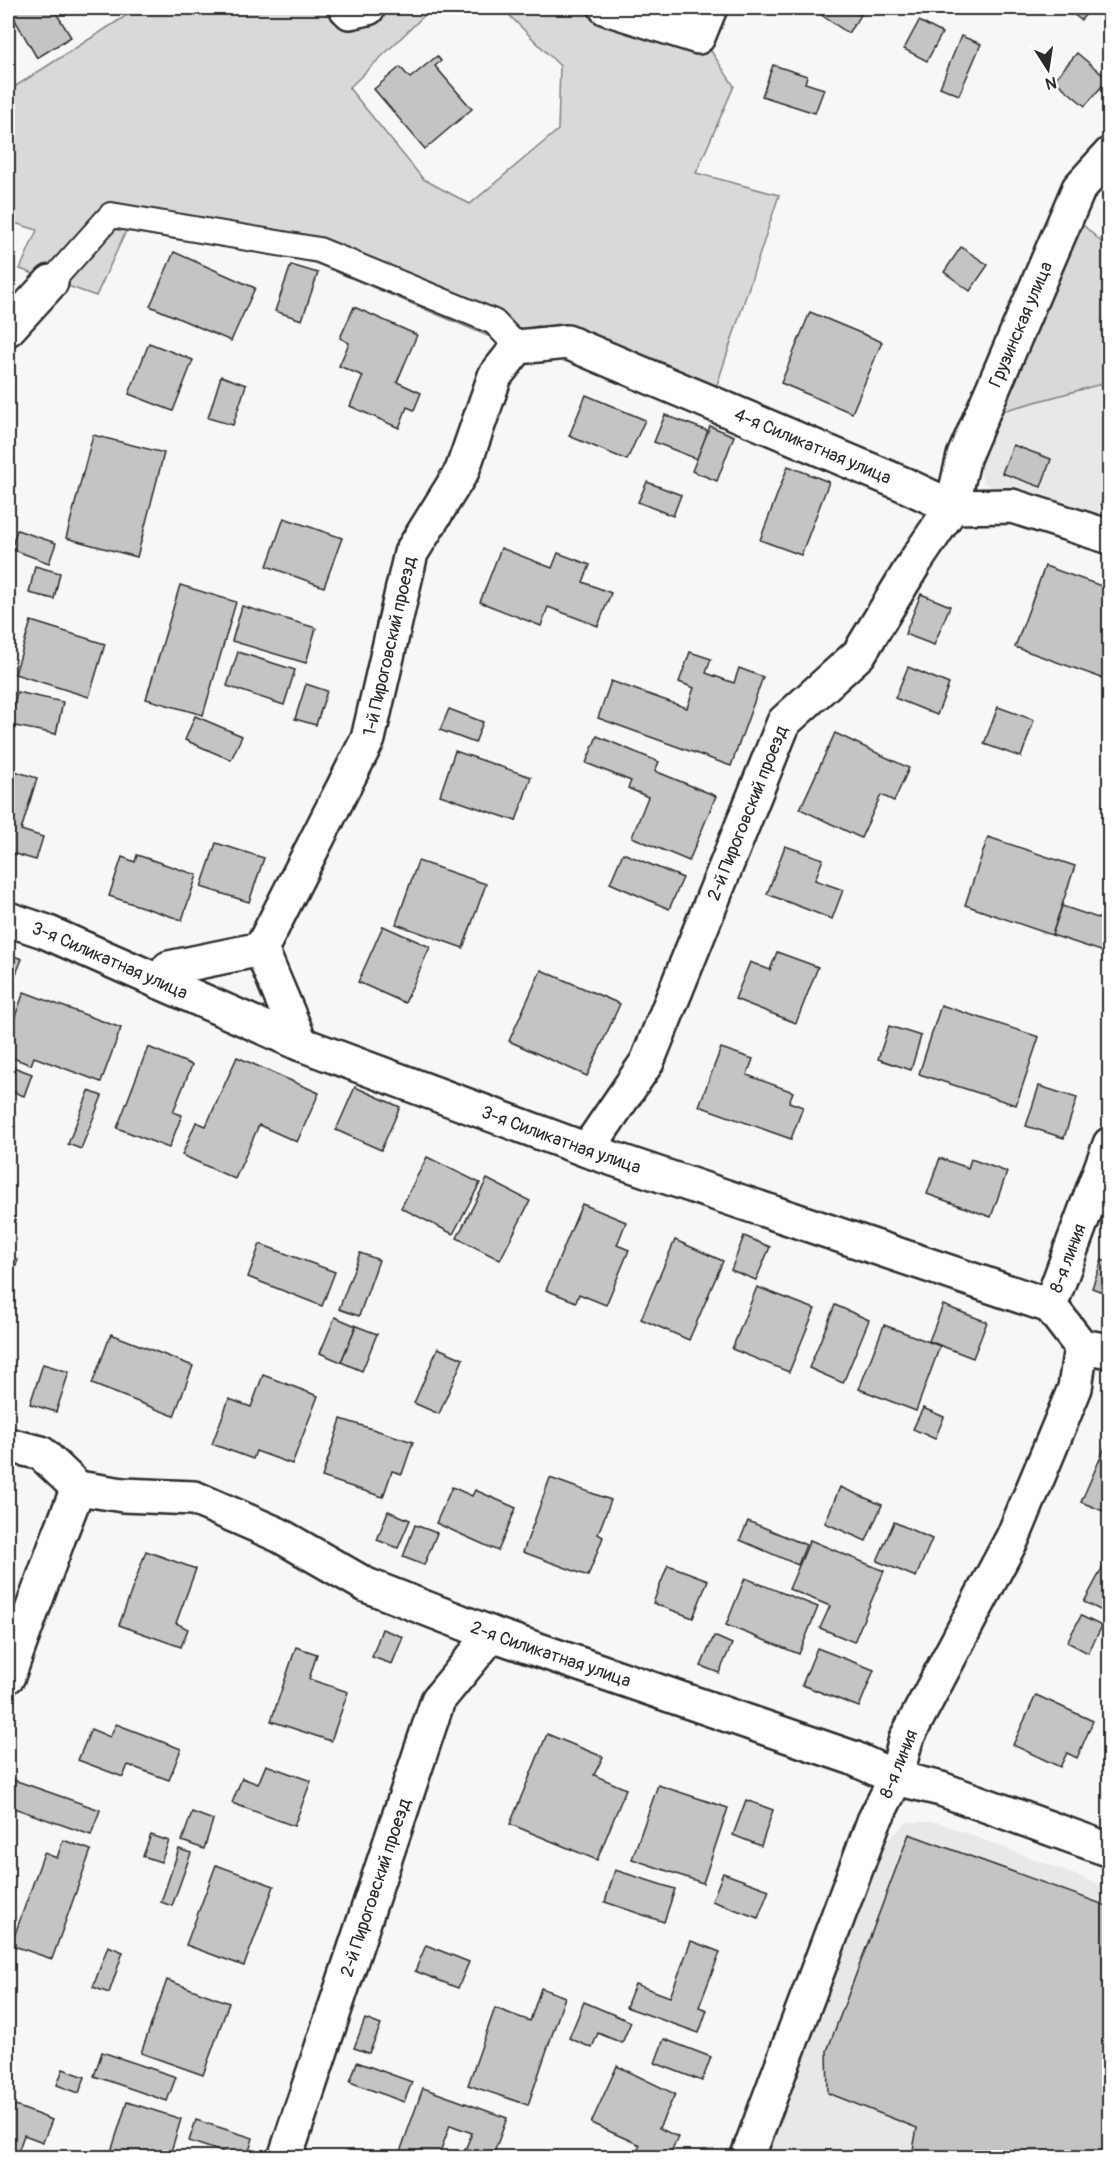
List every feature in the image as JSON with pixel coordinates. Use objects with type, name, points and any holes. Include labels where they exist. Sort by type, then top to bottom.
[{"type":"street","points":[[606,8],[698,37],[710,8]]},
{"type":"street","name":"Грузинская улица","points":[[952,507],[964,456],[1079,188],[1110,154]]},
{"type":"street","points":[[8,329],[51,282]]},
{"type":"street","name":"4-я Силикатная улица","points":[[518,347],[567,342],[903,484],[952,507],[1012,506],[1110,537]]},
{"type":"street","name":"1-й Пироговский проезд","points":[[261,949],[368,739],[411,553],[462,471],[495,376],[518,347]]},
{"type":"street","name":"2-й Пироговский проезд","points":[[587,1150],[647,1062],[784,722],[860,654],[915,562],[952,507]]},
{"type":"street","name":"3-я Силикатная улица","points":[[8,920],[44,932],[301,1044],[587,1150],[1050,1306]]},
{"type":"street","points":[[159,982],[168,969],[261,949],[301,1044]]},
{"type":"street","name":"8-я линия","points":[[1050,1306],[1110,1144]]},
{"type":"street","points":[[1050,1306],[1095,1348]]},
{"type":"street","name":"8-я линия","points":[[747,2157],[874,1821],[897,1778],[906,1739],[1013,1537],[1075,1388],[1095,1348]]},
{"type":"street","points":[[8,1445],[41,1453],[78,1488],[8,1676]]},
{"type":"street","name":"2-я Силикатная улица","points":[[78,1488],[123,1495],[194,1498],[279,1535],[366,1584],[492,1634],[853,1758],[897,1778],[941,1789],[1110,1850]]},
{"type":"street","name":"2-й Пироговский проезд","points":[[285,2157],[438,1700],[492,1634]]},
{"type":"lane","points":[[51,282],[111,215],[319,250],[494,322],[518,347]]},
{"type":"shaded area","points":[[138,8],[432,8],[349,88],[423,179],[470,204],[558,130],[560,66],[502,8],[724,8],[709,48],[734,86],[696,173],[779,195],[715,391],[568,331],[537,326],[502,342],[311,261],[126,231],[96,296],[20,269],[37,230],[8,221],[8,91]]},
{"type":"shaded area","points":[[1079,221],[1109,249],[1109,382],[1002,411]]},
{"type":"shaded area","points":[[1109,382],[1109,528],[1017,492],[985,484],[978,470],[1002,411]]},
{"type":"shaded area","points":[[907,1822],[937,1822],[1109,1888],[1109,2157],[765,2158],[886,1842]]},
{"type":"building","points":[[8,8],[53,8],[71,37],[37,58]]},
{"type":"building","points":[[811,8],[866,8],[848,33]]},
{"type":"building","points":[[1065,8],[1091,8],[1081,20]]},
{"type":"building","points":[[1093,8],[1110,8],[1110,21]]},
{"type":"building","points":[[919,21],[942,33],[927,61],[904,49]]},
{"type":"building","points":[[961,36],[981,44],[959,95],[940,87]]},
{"type":"building","points":[[1077,53],[1108,79],[1085,106],[1054,80]]},
{"type":"building","points":[[437,56],[441,61],[435,66],[472,109],[425,149],[374,89],[400,67],[410,78]]},
{"type":"building","points":[[773,65],[807,76],[805,83],[824,89],[815,113],[762,96]]},
{"type":"building","points":[[961,247],[988,265],[970,291],[944,272]]},
{"type":"building","points":[[174,252],[255,288],[231,341],[150,306]]},
{"type":"building","points":[[291,265],[318,273],[302,320],[275,311]]},
{"type":"building","points":[[354,307],[417,335],[397,382],[421,393],[414,410],[407,407],[399,428],[350,406],[363,376],[339,366],[349,343],[340,338]]},
{"type":"building","points":[[810,312],[882,342],[852,413],[781,383]]},
{"type":"building","points":[[149,343],[193,360],[173,411],[129,394]]},
{"type":"building","points":[[221,376],[246,385],[233,425],[208,418]]},
{"type":"building","points":[[586,395],[645,420],[627,460],[569,436]]},
{"type":"building","points":[[665,415],[708,431],[697,459],[654,442]]},
{"type":"building","points":[[710,426],[734,436],[717,481],[692,471]]},
{"type":"building","points":[[93,435],[164,453],[137,557],[66,538]]},
{"type":"building","points":[[1013,445],[1051,459],[1041,487],[1002,473]]},
{"type":"building","points":[[788,466],[829,482],[801,555],[760,540]]},
{"type":"building","points":[[1110,480],[1110,508],[1101,504]]},
{"type":"building","points":[[647,482],[681,495],[673,516],[638,502]]},
{"type":"building","points":[[284,518],[342,538],[324,587],[267,566]]},
{"type":"building","points":[[17,530],[56,543],[49,563],[11,549]]},
{"type":"building","points":[[501,548],[552,568],[558,553],[590,565],[583,582],[611,593],[598,626],[548,607],[541,626],[480,602]]},
{"type":"building","points":[[35,566],[60,573],[54,599],[29,593]]},
{"type":"building","points":[[1045,566],[1110,589],[1110,681],[1015,647]]},
{"type":"building","points":[[180,585],[236,602],[203,715],[146,699]]},
{"type":"building","points":[[921,594],[950,606],[934,645],[905,634]]},
{"type":"building","points":[[242,606],[316,628],[306,663],[232,641]]},
{"type":"building","points":[[31,621],[105,644],[89,697],[15,674]]},
{"type":"building","points":[[238,652],[295,670],[284,705],[227,686]]},
{"type":"building","points":[[690,652],[711,659],[706,673],[734,683],[739,668],[763,677],[731,766],[598,718],[611,681],[687,708],[694,688],[679,682]]},
{"type":"building","points":[[908,667],[949,684],[937,715],[895,698]]},
{"type":"building","points":[[306,684],[327,691],[316,725],[295,719]]},
{"type":"building","points":[[17,692],[63,702],[56,734],[10,725]]},
{"type":"building","points":[[998,707],[1034,720],[1021,757],[984,744]]},
{"type":"building","points":[[449,709],[483,722],[475,743],[440,730]]},
{"type":"building","points":[[195,716],[242,736],[231,760],[185,740]]},
{"type":"building","points":[[835,733],[909,768],[894,801],[881,795],[861,838],[800,809]]},
{"type":"building","points":[[597,736],[659,762],[655,771],[716,796],[689,861],[632,837],[648,797],[628,788],[631,781],[586,763]]},
{"type":"building","points":[[455,751],[531,777],[516,821],[440,795]]},
{"type":"building","points":[[8,769],[37,778],[21,830],[43,837],[36,860],[8,852]]},
{"type":"building","points":[[988,837],[1075,866],[1052,935],[965,905]]},
{"type":"building","points":[[216,843],[264,858],[249,902],[201,887]]},
{"type":"building","points":[[785,846],[823,859],[815,880],[843,890],[832,919],[767,894]]},
{"type":"building","points":[[623,853],[683,878],[669,909],[610,883]]},
{"type":"building","points":[[137,855],[197,875],[182,920],[109,896],[122,857],[135,862]]},
{"type":"building","points":[[418,861],[486,884],[463,948],[396,924]]},
{"type":"building","points":[[1062,906],[1110,922],[1110,954],[1052,935]]},
{"type":"building","points":[[383,926],[430,947],[405,1003],[358,982]]},
{"type":"building","points":[[777,952],[818,967],[796,1023],[735,999],[750,962],[770,970]]},
{"type":"building","points":[[8,954],[22,959],[8,994]]},
{"type":"building","points":[[541,970],[620,1004],[587,1076],[509,1041]]},
{"type":"building","points":[[24,992],[121,1028],[101,1082],[34,1057],[31,1065],[8,1056],[8,1035]]},
{"type":"building","points":[[941,1005],[1039,1037],[1016,1105],[919,1074]]},
{"type":"building","points":[[889,1026],[921,1036],[911,1070],[878,1059]]},
{"type":"building","points":[[148,1047],[192,1065],[173,1112],[182,1115],[169,1148],[117,1128]]},
{"type":"building","points":[[721,1048],[753,1059],[747,1075],[793,1092],[789,1102],[803,1107],[791,1139],[699,1106]]},
{"type":"building","points":[[237,1057],[319,1093],[297,1142],[259,1125],[235,1179],[182,1155],[196,1122],[206,1126]]},
{"type":"building","points":[[8,1065],[32,1074],[24,1096],[8,1090]]},
{"type":"building","points":[[1039,1086],[1077,1098],[1064,1138],[1026,1126]]},
{"type":"building","points":[[355,1087],[400,1107],[381,1150],[336,1130]]},
{"type":"building","points":[[89,1091],[102,1096],[81,1149],[68,1144]]},
{"type":"building","points":[[427,1157],[480,1183],[453,1234],[401,1208]]},
{"type":"building","points":[[940,1158],[968,1168],[971,1159],[1007,1172],[991,1217],[927,1194]]},
{"type":"building","points":[[487,1179],[530,1201],[500,1260],[457,1238]]},
{"type":"building","points":[[582,1204],[626,1222],[617,1245],[629,1250],[606,1305],[579,1294],[576,1302],[546,1290]]},
{"type":"building","points":[[744,1236],[770,1247],[756,1280],[731,1270]]},
{"type":"building","points":[[675,1240],[723,1261],[689,1340],[641,1319]]},
{"type":"building","points":[[260,1244],[335,1272],[322,1306],[248,1277]]},
{"type":"building","points":[[360,1253],[379,1260],[359,1316],[339,1309]]},
{"type":"building","points":[[8,1256],[18,1260],[8,1285]]},
{"type":"building","points":[[1102,1260],[1110,1263],[1110,1295],[1092,1288]]},
{"type":"building","points":[[757,1287],[815,1309],[789,1372],[732,1349]]},
{"type":"building","points":[[835,1305],[869,1320],[843,1383],[809,1368]]},
{"type":"building","points":[[943,1305],[987,1322],[973,1358],[929,1341]]},
{"type":"building","points":[[335,1317],[356,1326],[341,1362],[320,1353]]},
{"type":"building","points":[[884,1325],[940,1346],[916,1411],[859,1389]]},
{"type":"building","points":[[356,1326],[377,1334],[362,1371],[341,1362]]},
{"type":"building","points":[[111,1334],[193,1366],[174,1416],[92,1384]]},
{"type":"building","points":[[438,1348],[463,1359],[439,1414],[414,1403]]},
{"type":"building","points":[[43,1364],[69,1372],[56,1412],[30,1404]]},
{"type":"building","points":[[263,1375],[318,1396],[292,1464],[256,1451],[253,1459],[212,1444],[229,1399],[251,1407]]},
{"type":"building","points":[[923,1408],[944,1417],[935,1439],[913,1429]]},
{"type":"building","points":[[341,1419],[413,1442],[402,1474],[392,1471],[383,1497],[322,1477]]},
{"type":"building","points":[[1110,1436],[1110,1514],[1081,1502]]},
{"type":"building","points":[[550,1478],[611,1500],[598,1534],[603,1537],[588,1576],[523,1552]]},
{"type":"building","points":[[452,1487],[472,1496],[475,1490],[516,1508],[498,1551],[436,1523]]},
{"type":"building","points":[[840,1487],[882,1505],[866,1541],[825,1523]]},
{"type":"building","points":[[388,1511],[410,1520],[398,1548],[377,1540]]},
{"type":"building","points":[[748,1521],[806,1545],[798,1565],[740,1540]]},
{"type":"building","points":[[894,1522],[932,1539],[916,1577],[877,1561]]},
{"type":"building","points":[[415,1525],[437,1533],[424,1565],[403,1557]]},
{"type":"building","points":[[810,1540],[884,1571],[854,1642],[820,1628],[830,1606],[789,1589]]},
{"type":"building","points":[[146,1551],[196,1569],[176,1623],[188,1629],[181,1647],[119,1625]]},
{"type":"building","points":[[1110,1554],[1110,1615],[1084,1602]]},
{"type":"building","points":[[668,1565],[708,1580],[693,1618],[653,1603]]},
{"type":"building","points":[[745,1578],[818,1607],[799,1654],[726,1625]]},
{"type":"building","points":[[1081,1616],[1102,1626],[1088,1653],[1067,1642]]},
{"type":"building","points":[[382,1629],[403,1637],[392,1664],[372,1657]]},
{"type":"building","points":[[714,1636],[732,1644],[719,1673],[701,1666]]},
{"type":"building","points":[[296,1647],[317,1654],[309,1679],[348,1692],[331,1741],[271,1721]]},
{"type":"building","points":[[817,1648],[874,1670],[859,1707],[802,1685]]},
{"type":"building","points":[[1036,1695],[1093,1721],[1077,1758],[1067,1753],[1060,1767],[1013,1745]]},
{"type":"building","points":[[116,1724],[181,1749],[169,1780],[128,1765],[123,1777],[78,1760],[91,1729],[110,1737]]},
{"type":"building","points":[[547,1734],[603,1757],[594,1775],[626,1789],[597,1860],[510,1824]]},
{"type":"building","points":[[266,1765],[311,1781],[294,1826],[232,1803],[242,1778],[258,1784]]},
{"type":"building","points":[[14,1780],[100,1810],[91,1835],[8,1806]]},
{"type":"building","points":[[658,1785],[728,1808],[703,1883],[632,1859]]},
{"type":"building","points":[[746,1800],[773,1810],[761,1846],[733,1835]]},
{"type":"building","points":[[192,1812],[213,1820],[204,1849],[182,1841]]},
{"type":"building","points":[[909,1834],[1110,1907],[1110,2158],[934,2158],[913,2150],[917,2128],[828,2093],[827,2051]]},
{"type":"building","points":[[151,1835],[169,1841],[161,1862],[143,1856]]},
{"type":"building","points":[[63,1840],[91,1850],[52,1959],[11,1945],[44,1853],[57,1858]]},
{"type":"building","points":[[179,1849],[191,1853],[172,1906],[161,1902]]},
{"type":"building","points":[[216,1865],[274,1886],[244,1966],[186,1945]]},
{"type":"building","points":[[615,1870],[675,1889],[664,1922],[605,1902]]},
{"type":"building","points":[[723,1873],[769,1890],[758,1918],[712,1901]]},
{"type":"building","points":[[691,1941],[720,1952],[699,2007],[707,2010],[699,2033],[626,2007],[635,1984],[670,1997]]},
{"type":"building","points":[[426,1945],[469,1962],[458,1988],[415,1971]]},
{"type":"building","points":[[108,1946],[123,1952],[109,1993],[93,1987]]},
{"type":"building","points":[[167,1980],[229,2003],[203,2075],[141,2053]]},
{"type":"building","points":[[541,1988],[565,1997],[528,2105],[468,2085],[495,2008],[530,2021]]},
{"type":"building","points":[[584,2002],[631,2022],[622,2043],[598,2033],[592,2048],[569,2038]]},
{"type":"building","points":[[365,2019],[381,2025],[369,2053],[354,2048]]},
{"type":"building","points":[[664,2039],[711,2057],[702,2081],[655,2063]]},
{"type":"building","points":[[102,2052],[176,2077],[167,2101],[94,2076]]},
{"type":"building","points":[[357,2062],[412,2082],[404,2102],[350,2082]]},
{"type":"building","points":[[617,2066],[675,2094],[659,2128],[678,2137],[668,2158],[649,2158],[637,2152],[640,2145],[591,2123]]},
{"type":"building","points":[[63,2069],[85,2077],[79,2093],[57,2085]]},
{"type":"building","points":[[423,2088],[507,2118],[492,2158],[469,2158],[463,2155],[472,2133],[450,2125],[438,2158],[415,2158],[400,2152]]},
{"type":"building","points":[[127,2102],[181,2119],[169,2158],[109,2158]]},
{"type":"building","points":[[8,2103],[52,2120],[43,2142],[24,2135],[16,2158],[8,2158]]},
{"type":"building","points":[[196,2120],[253,2138],[247,2158],[240,2158],[189,2141]]}]
